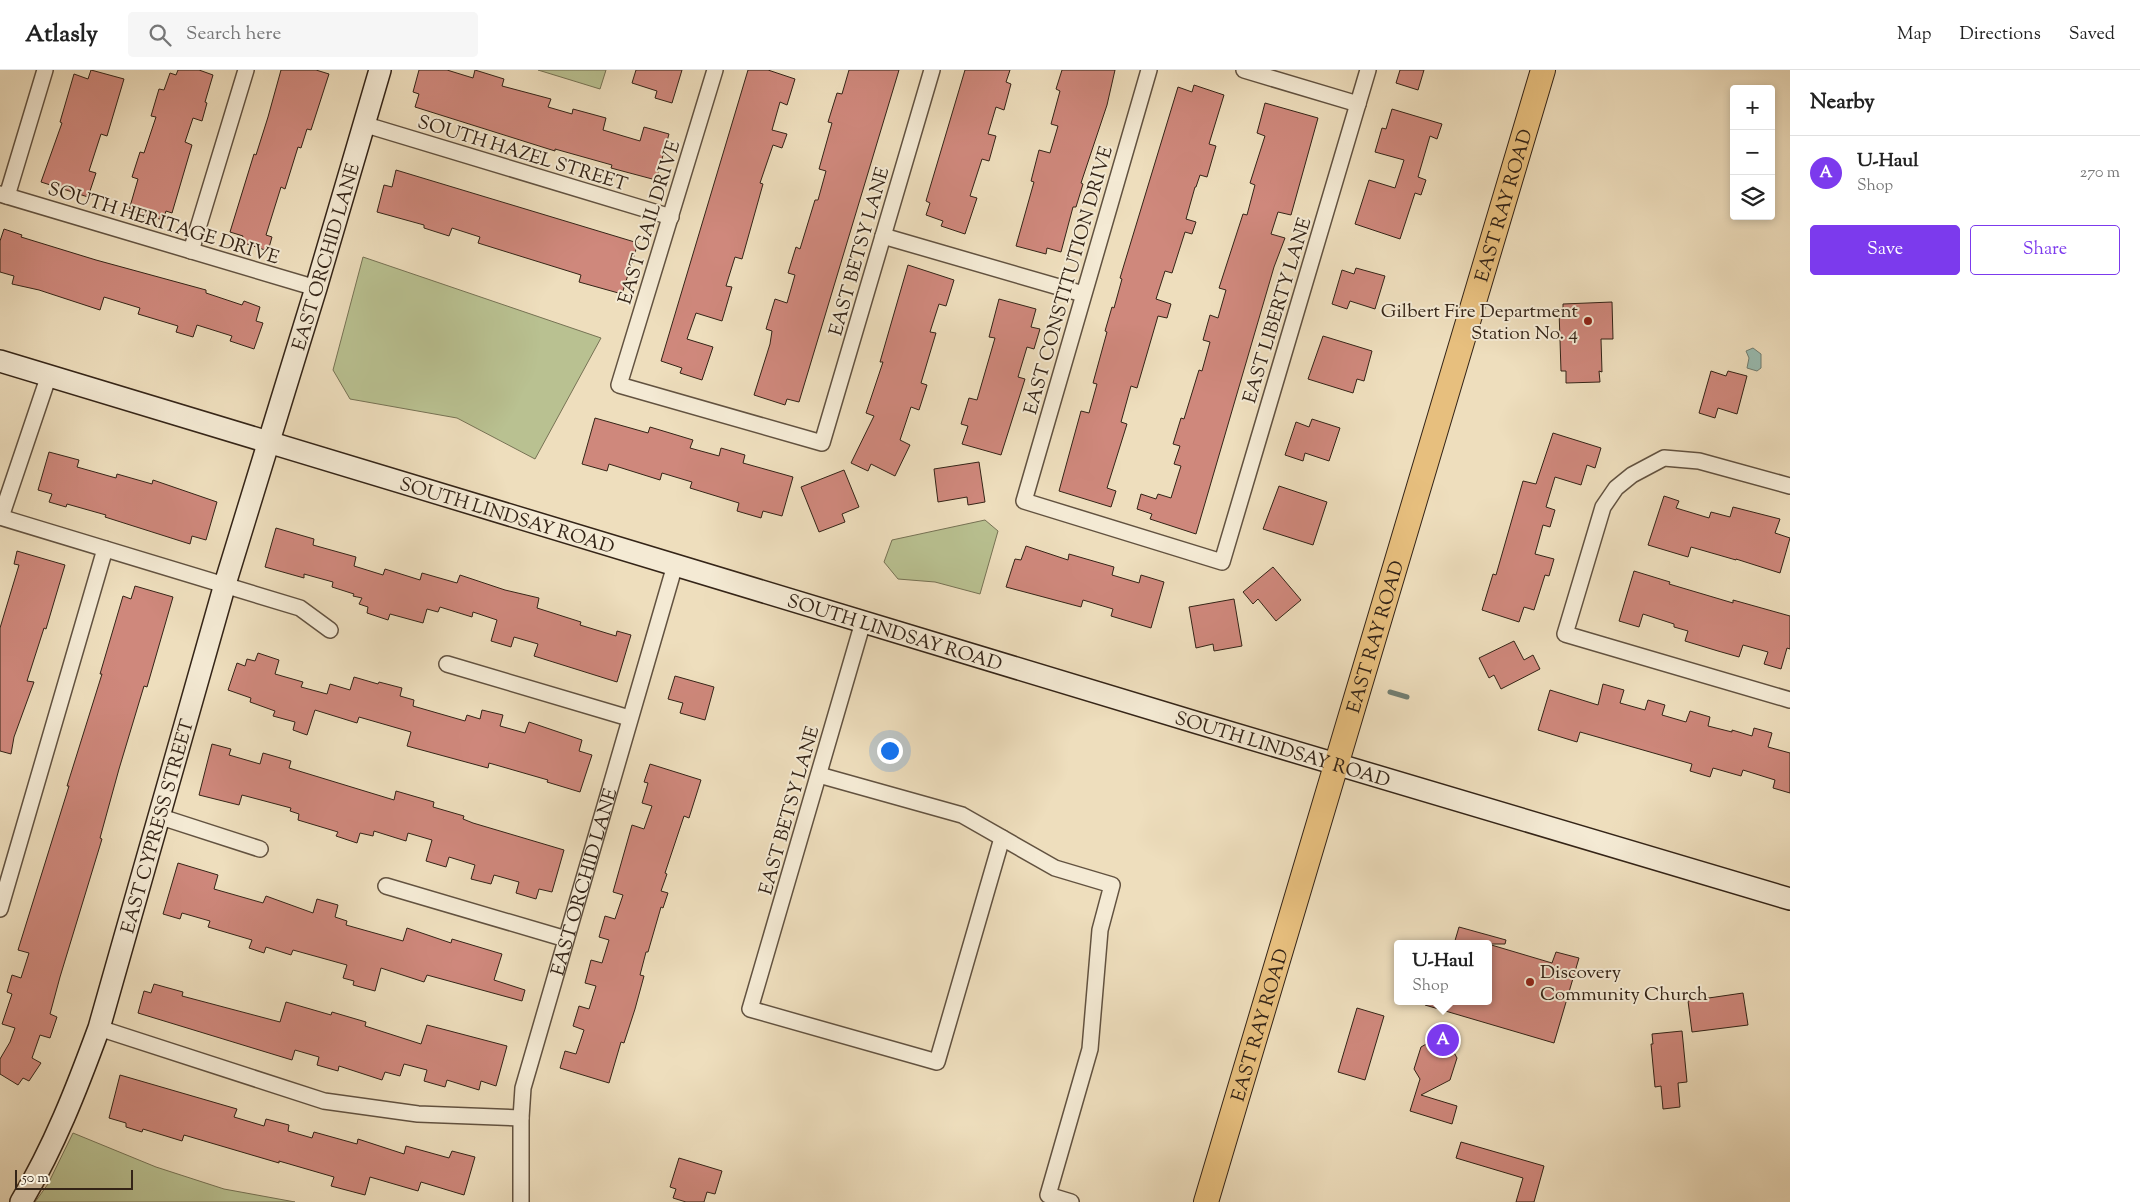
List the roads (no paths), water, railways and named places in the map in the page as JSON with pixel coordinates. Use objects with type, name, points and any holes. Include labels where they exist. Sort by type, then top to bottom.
[{"type":"main road","name":"EAST ORCHID LANE","points":[[268,442],[316,288],[380,70]]},
{"type":"main road","name":"EAST RAY ROAD","points":[[1206,1202],[1543,70]]},
{"type":"main road","name":"SOUTH LINDSAY ROAD","points":[[0,361],[863,622],[1790,899]]},
{"type":"main road","name":"EAST CYPRESS STREET","points":[[22,1202],[43,1165],[75,1094],[99,1028],[158,816],[268,442]]},
{"type":"street","points":[[4,195],[45,70]]},
{"type":"street","points":[[191,251],[246,70]]},
{"type":"street","name":"EAST GAIL DRIVE","points":[[715,70],[619,385],[822,443]]},
{"type":"street","name":"EAST BETSY LANE","points":[[822,443],[932,70]]},
{"type":"street","name":"EAST CONSTITUTION DRIVE","points":[[1024,500],[1149,70]]},
{"type":"street","points":[[1244,70],[1358,104]]},
{"type":"street","name":"EAST LIBERTY LANE","points":[[1024,500],[1222,562],[1368,70]]},
{"type":"street","name":"SOUTH HAZEL STREET","points":[[363,124],[671,217]]},
{"type":"street","name":"SOUTH HERITAGE DRIVE","points":[[4,195],[316,288]]},
{"type":"street","points":[[883,236],[1083,294]]},
{"type":"street","points":[[48,375],[1,517],[300,608],[330,630]]},
{"type":"street","points":[[1790,486],[1699,461],[1664,458],[1632,475],[1616,488],[1603,507],[1565,634],[1790,700]]},
{"type":"street","points":[[0,909],[105,549]]},
{"type":"street","name":"EAST ORCHID LANE","points":[[521,1202],[523,1088],[675,565]]},
{"type":"street","name":"EAST BETSY LANE","points":[[863,622],[750,1009],[937,1062],[1002,838]]},
{"type":"street","points":[[447,664],[630,718]]},
{"type":"street","points":[[819,775],[962,815],[1055,868],[1112,886],[1100,930],[1090,1049],[1048,1195],[1071,1202]]},
{"type":"street","points":[[158,816],[260,849]]},
{"type":"street","points":[[386,886],[566,939]]},
{"type":"street","points":[[99,1028],[324,1101],[418,1114],[521,1118]]},
{"type":"water","points":[[1753,348],[1761,354],[1761,368],[1757,371],[1747,368],[1749,358],[1746,351]]},
{"type":"waterway","points":[[1390,692],[1407,697]]},
{"type":"place","name":"Gilbert Fire Department Station No. 4","points":[[1588,321]]},
{"type":"place","name":"Discovery Community Church","points":[[1530,982]]},
{"type":"place","name":"U-Haul","points":[[1443,1040]]}]
